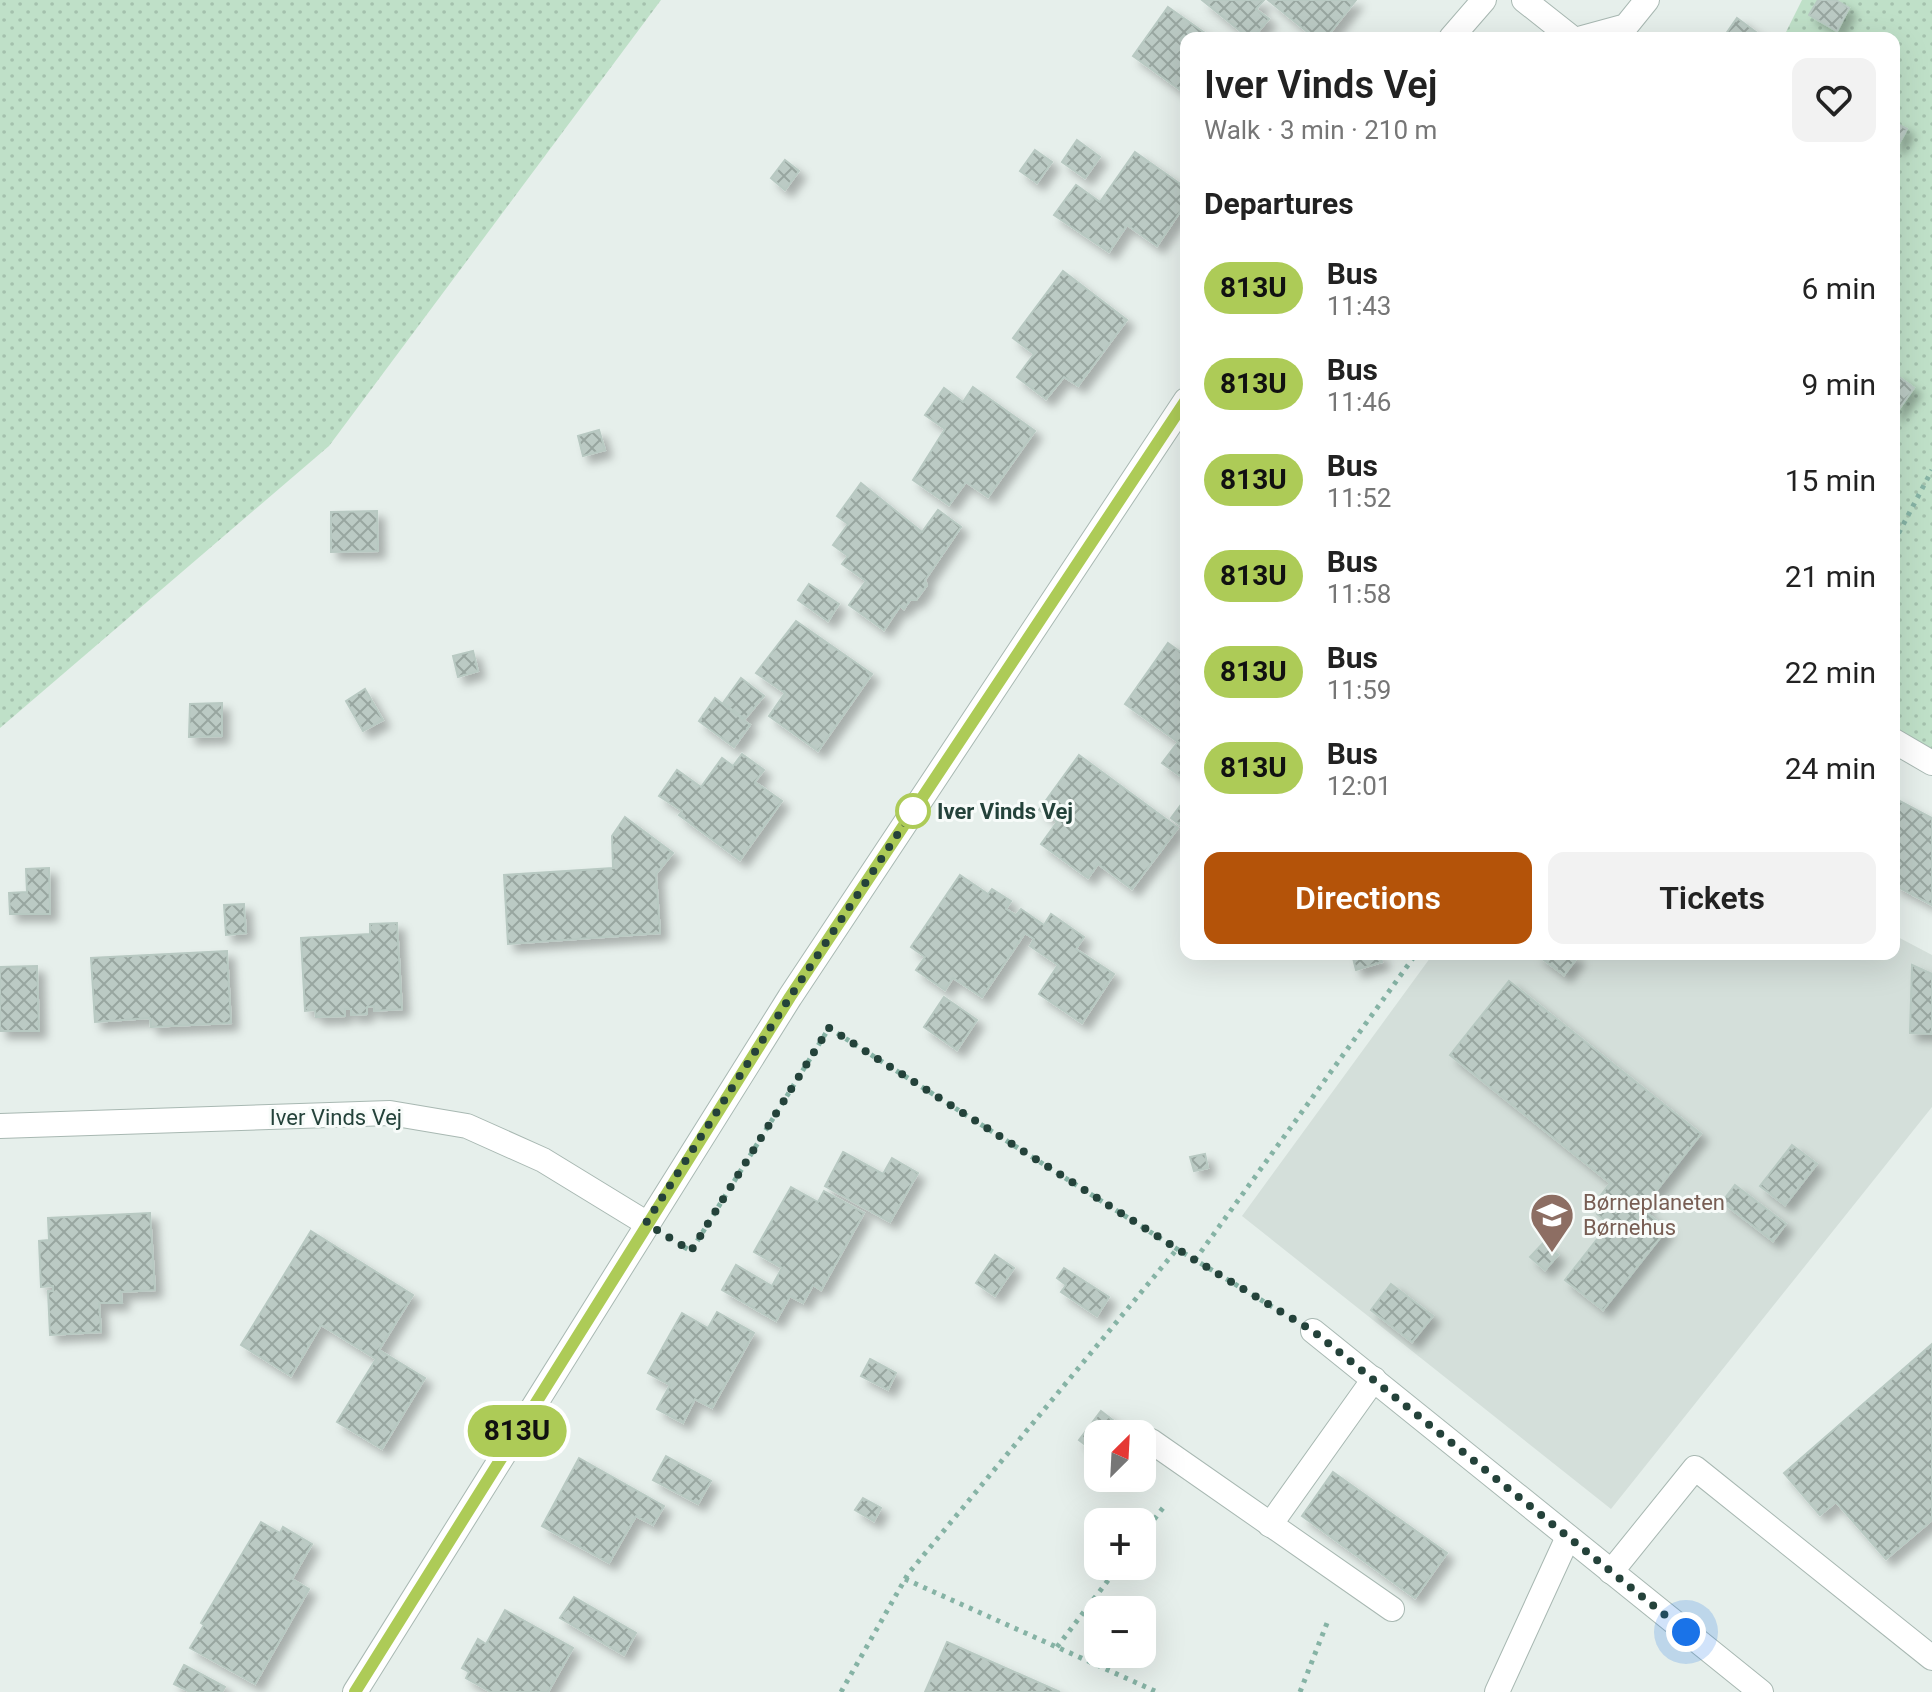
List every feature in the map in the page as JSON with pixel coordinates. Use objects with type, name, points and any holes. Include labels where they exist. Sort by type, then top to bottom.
[{"type":"street","points":[[1456,32],[1484,0]]},
{"type":"street","points":[[1524,0],[1564,32]]},
{"type":"street","points":[[1604,32],[1626,26],[1647,0]]},
{"type":"street","points":[[355,1692],[790,997],[1180,409]]},
{"type":"street","points":[[1900,744],[1932,763]]},
{"type":"street","name":"Iver Vinds Vej","points":[[0,1126],[390,1113],[467,1126],[543,1160],[646,1223]]},
{"type":"street","points":[[1313,1331],[1761,1692]]},
{"type":"street","points":[[1270,1525],[1374,1379]]},
{"type":"street","points":[[1156,1445],[1392,1609]]},
{"type":"street","points":[[1611,1572],[1695,1468],[1932,1658]]},
{"type":"street","points":[[1497,1692],[1568,1537]]},
{"type":"path","points":[[1900,531],[1932,470]]},
{"type":"path","points":[[1195,1260],[1412,960]]},
{"type":"path","points":[[646,1223],[691,1251],[829,1028],[1177,1249],[1313,1331]]},
{"type":"path","points":[[841,1692],[905,1579],[1177,1249]]},
{"type":"path","points":[[1300,1692],[1344,1577]]},
{"type":"path","points":[[905,1579],[1157,1692]]},
{"type":"path","points":[[1057,1647],[1108,1580]]},
{"type":"shaded area","name":"Børneplaneten Børnehus","points":[[1900,938],[1932,955],[1932,1107],[1611,1509],[1242,1216],[1429,960],[1900,960]]},
{"type":"green space","points":[[0,0],[661,0],[329,446],[0,728]]},
{"type":"green space","points":[[1802,0],[1932,0],[1932,751],[1900,732],[1900,32],[1786,32]]},
{"type":"building","points":[[1202,0],[1264,0],[1256,9],[1269,19],[1258,32],[1242,32]]},
{"type":"building","points":[[1268,0],[1356,0],[1331,32],[1308,32]]},
{"type":"building","points":[[1818,0],[1836,0],[1849,8],[1837,31],[1809,15]]},
{"type":"building","points":[[1168,7],[1203,32],[1180,32],[1180,90],[1133,56]]},
{"type":"building","points":[[1737,18],[1756,32],[1727,32]]},
{"type":"building","points":[[1900,125],[1907,129],[1900,142]]},
{"type":"building","points":[[1077,140],[1100,157],[1085,178],[1062,162]]},
{"type":"building","points":[[1035,150],[1052,162],[1037,183],[1020,171]]},
{"type":"building","points":[[1135,152],[1180,184],[1180,212],[1157,246],[1127,225],[1109,252],[1054,215],[1076,185],[1100,202]]},
{"type":"building","points":[[785,160],[799,171],[785,190],[771,178]]},
{"type":"building","points":[[1063,271],[1127,320],[1078,386],[1064,377],[1046,399],[1017,377],[1034,354],[1013,338]]},
{"type":"building","points":[[1900,378],[1914,388],[1900,408]]},
{"type":"building","points":[[973,387],[1035,431],[988,497],[966,482],[949,505],[913,480],[945,429],[925,415],[944,388],[963,402]]},
{"type":"building","points":[[599,430],[605,450],[583,456],[578,436]]},
{"type":"building","points":[[861,483],[922,532],[938,510],[961,527],[925,580],[927,585],[916,600],[910,600],[904,609],[900,606],[884,630],[849,605],[866,581],[842,564],[848,556],[833,545],[848,524],[837,516]]},
{"type":"building","points":[[377,511],[378,551],[331,552],[331,512]]},
{"type":"building","points":[[809,584],[839,604],[828,621],[798,600]]},
{"type":"building","points":[[796,621],[872,674],[818,751],[769,716],[785,693],[756,673]]},
{"type":"building","points":[[1168,643],[1180,652],[1180,776],[1162,763],[1178,742],[1125,704]]},
{"type":"building","points":[[473,651],[478,671],[458,677],[453,656]]},
{"type":"building","points":[[741,678],[764,696],[745,719],[723,703]]},
{"type":"building","points":[[365,689],[383,720],[363,731],[346,701]]},
{"type":"building","points":[[715,698],[750,725],[734,747],[699,721]]},
{"type":"building","points":[[222,703],[222,736],[189,737],[190,704]]},
{"type":"building","points":[[742,754],[764,770],[755,782],[782,801],[740,860],[679,815],[682,811],[659,796],[677,770],[701,787],[722,758],[733,766]]},
{"type":"building","points":[[1079,755],[1178,828],[1132,889],[1098,864],[1088,878],[1041,844],[1057,822],[1039,810]]},
{"type":"building","points":[[1900,801],[1932,818],[1932,905],[1900,888]]},
{"type":"building","points":[[1180,806],[1180,825],[1171,818]]},
{"type":"building","points":[[625,817],[673,853],[656,874],[660,933],[508,944],[504,875],[613,868],[612,836]]},
{"type":"building","points":[[49,868],[50,914],[10,914],[9,893],[27,892],[26,869]]},
{"type":"building","points":[[960,875],[988,894],[992,889],[1011,901],[1006,909],[1016,915],[1021,909],[1044,925],[1051,914],[1084,937],[1076,949],[1114,974],[1082,1023],[1039,994],[1058,965],[1030,946],[1034,939],[1025,933],[982,997],[953,978],[945,990],[916,970],[925,957],[911,947]]},
{"type":"building","points":[[244,904],[246,933],[226,935],[224,905]]},
{"type":"building","points":[[397,923],[402,1009],[374,1011],[374,1006],[367,1007],[367,1014],[351,1015],[351,1009],[345,1009],[345,1016],[316,1017],[315,1010],[305,1011],[301,938],[370,934],[370,924]]},
{"type":"building","points":[[227,951],[231,1023],[151,1027],[150,1018],[95,1022],[91,958]]},
{"type":"building","points":[[1354,960],[1382,960],[1382,962],[1356,970]]},
{"type":"building","points":[[1544,960],[1575,960],[1564,975]]},
{"type":"building","points":[[1912,965],[1932,974],[1932,1034],[1910,1033]]},
{"type":"building","points":[[37,966],[39,1031],[0,1031],[0,967]]},
{"type":"building","points":[[1509,981],[1701,1134],[1642,1209],[1667,1229],[1603,1310],[1565,1280],[1609,1224],[1597,1214],[1595,1203],[1610,1183],[1450,1055]]},
{"type":"building","points":[[944,997],[977,1020],[957,1050],[924,1027]]},
{"type":"building","points":[[1792,1145],[1817,1164],[1785,1205],[1760,1186]]},
{"type":"building","points":[[843,1152],[883,1174],[892,1158],[918,1173],[890,1222],[825,1186]]},
{"type":"building","points":[[1205,1154],[1208,1168],[1194,1171],[1190,1157]]},
{"type":"building","points":[[1735,1185],[1786,1224],[1773,1241],[1722,1202]]},
{"type":"building","points":[[791,1187],[818,1202],[824,1191],[864,1213],[821,1290],[813,1285],[803,1303],[790,1296],[776,1321],[722,1290],[736,1265],[772,1286],[782,1268],[754,1252]]},
{"type":"building","points":[[150,1213],[155,1290],[121,1292],[122,1303],[99,1303],[101,1332],[50,1335],[48,1291],[53,1291],[53,1286],[41,1287],[39,1241],[49,1240],[48,1218]]},
{"type":"building","points":[[311,1231],[413,1295],[379,1350],[425,1378],[382,1449],[337,1422],[376,1359],[321,1325],[291,1376],[241,1345]]},
{"type":"building","points":[[1543,1243],[1558,1255],[1545,1270],[1530,1257]]},
{"type":"building","points":[[995,1255],[1014,1268],[995,1296],[976,1283]]},
{"type":"building","points":[[1064,1268],[1109,1297],[1097,1316],[1061,1292],[1066,1285],[1057,1278]]},
{"type":"building","points":[[1391,1284],[1433,1316],[1412,1342],[1371,1310]]},
{"type":"building","points":[[717,1312],[754,1333],[712,1408],[695,1399],[683,1423],[657,1409],[670,1385],[648,1373],[682,1313],[708,1328]]},
{"type":"building","points":[[1932,1344],[1932,1520],[1886,1559],[1836,1502],[1820,1515],[1784,1473]]},
{"type":"building","points":[[870,1359],[896,1373],[888,1390],[861,1376]]},
{"type":"building","points":[[1101,1411],[1113,1420],[1094,1420]]},
{"type":"building","points":[[666,1456],[711,1481],[698,1504],[653,1480]]},
{"type":"building","points":[[579,1458],[664,1506],[653,1525],[636,1516],[609,1563],[542,1526]]},
{"type":"building","points":[[1333,1472],[1447,1553],[1415,1598],[1302,1516]]},
{"type":"building","points":[[863,1498],[881,1508],[874,1521],[855,1510]]},
{"type":"building","points":[[261,1522],[280,1533],[283,1527],[312,1544],[292,1579],[309,1589],[255,1684],[190,1648],[204,1625],[201,1623]]},
{"type":"building","points":[[574,1597],[636,1633],[624,1655],[560,1618]]},
{"type":"building","points":[[505,1610],[573,1648],[548,1692],[491,1692],[466,1678],[469,1672],[462,1668],[478,1639],[486,1644]]},
{"type":"building","points":[[947,1642],[1060,1692],[925,1692]]},
{"type":"building","points":[[184,1665],[225,1687],[222,1692],[190,1692],[174,1684]]},
{"type":"bus line","name":"813U","points":[[355,1692],[790,997],[1180,409]]},
{"type":"place","name":"Iver Vinds Vej","points":[[913,811]]},
{"type":"place","name":"Børneplaneten Børnehus","points":[[1552,1254]]},
{"type":"route","points":[[913,811],[646,1223],[691,1251],[829,1028],[1195,1260],[1313,1331],[1686,1632]]}]
